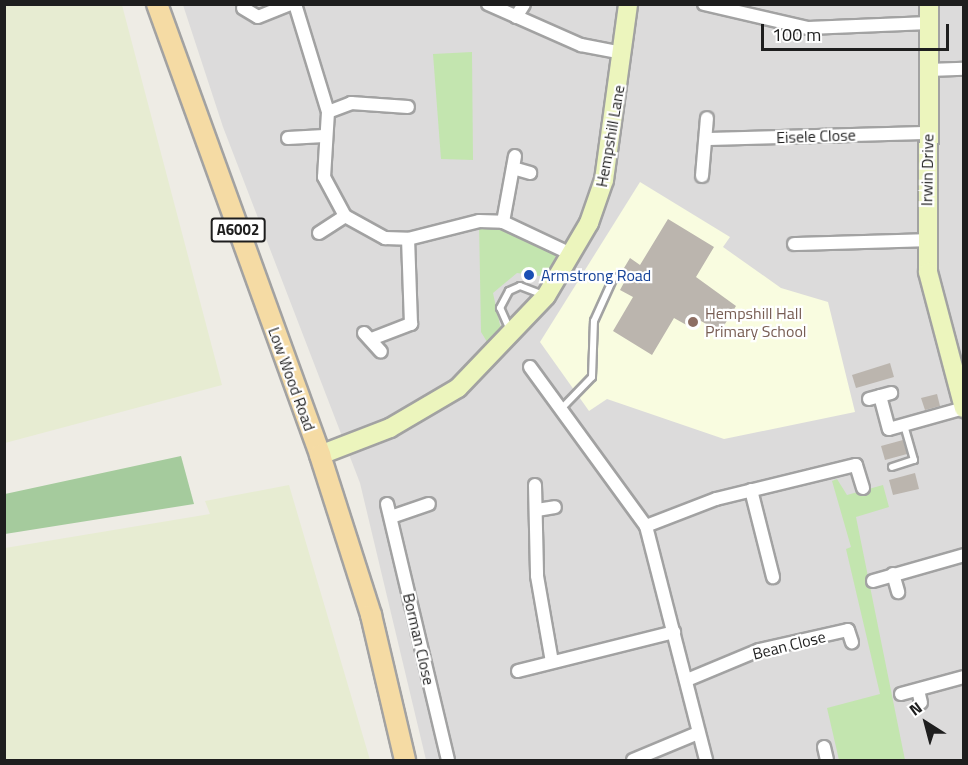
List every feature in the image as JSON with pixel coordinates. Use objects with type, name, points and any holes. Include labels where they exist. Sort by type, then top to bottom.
[{"type":"main road","name":"Low Wood Road","points":[[157,4],[320,455],[371,615],[405,760]]},
{"type":"street","points":[[243,8],[258,17],[293,4],[328,112],[324,136],[324,177],[345,216],[385,238],[408,239],[479,221],[503,222],[571,254]]},
{"type":"street","points":[[488,4],[581,45],[623,53]]},
{"type":"street","points":[[516,17],[524,4]]},
{"type":"street","name":"Hempshill Lane","points":[[320,455],[424,411],[513,336],[546,296],[571,254],[604,180],[628,4]]},
{"type":"street","points":[[704,4],[808,28],[929,14]]},
{"type":"street","name":"Irwin Drive","points":[[929,14],[926,240],[932,295],[963,408]]},
{"type":"street","points":[[928,70],[963,69]]},
{"type":"street","points":[[328,112],[351,103],[408,107]]},
{"type":"street","points":[[702,176],[707,118]]},
{"type":"street","name":"Eisele Close","points":[[706,139],[927,133]]},
{"type":"street","points":[[288,138],[324,136]]},
{"type":"street","points":[[503,222],[514,162],[530,173]]},
{"type":"street","points":[[319,233],[345,216]]},
{"type":"street","points":[[381,352],[369,335],[411,324],[408,239]]},
{"type":"street","points":[[801,248],[926,240]]},
{"type":"street","points":[[530,367],[646,526],[706,760]]},
{"type":"street","points":[[880,396],[889,429],[963,408]]},
{"type":"street","points":[[646,526],[670,513],[751,490],[856,465],[863,488]]},
{"type":"street","points":[[535,485],[537,576],[552,662]]},
{"type":"street","points":[[751,490],[773,577]]},
{"type":"street","name":"Borman Close","points":[[387,504],[448,760]]},
{"type":"street","points":[[391,517],[429,504]]},
{"type":"street","points":[[537,510],[555,507]]},
{"type":"street","points":[[873,581],[963,555]]},
{"type":"street","points":[[892,574],[898,592]]},
{"type":"street","name":"Bean Close","points":[[687,680],[759,650],[848,630],[852,642]]},
{"type":"street","points":[[518,671],[674,632]]},
{"type":"street","points":[[901,694],[963,677]]},
{"type":"street","points":[[918,690],[921,703]]},
{"type":"street","points":[[633,760],[699,733]]},
{"type":"street","points":[[824,747],[827,760]]},
{"type":"lane","points":[[562,408],[592,377],[594,321],[614,277]]},
{"type":"lane","points":[[513,336],[502,300],[520,286],[546,296]]},
{"type":"lane","points":[[892,467],[914,460],[904,424]]},
{"type":"shaded area","points":[[5,4],[122,5],[222,385],[5,443]]},
{"type":"shaded area","points":[[183,5],[963,5],[963,760],[426,760],[360,483],[223,127]]},
{"type":"shaded area","name":"Hempshill Hall Primary School","points":[[640,182],[730,237],[723,247],[781,288],[828,302],[855,412],[724,439],[607,399],[589,411],[540,342]]},
{"type":"shaded area","points":[[289,485],[370,760],[5,760],[5,548],[210,514],[205,501]]},
{"type":"green space","points":[[472,52],[473,160],[441,159],[433,54]]},
{"type":"green space","points":[[479,221],[503,222],[558,250],[548,277],[517,273],[493,293],[500,325],[509,336],[495,355],[481,332]]},
{"type":"green space","points":[[181,456],[194,504],[5,534],[5,494]]},
{"type":"green space","points":[[837,479],[847,495],[883,485],[889,507],[856,517],[905,760],[839,760],[827,708],[880,694],[846,549],[851,547],[832,481]]},
{"type":"building","points":[[668,219],[714,247],[696,277],[736,306],[720,332],[701,321],[690,327],[674,318],[652,355],[613,331],[633,297],[620,290],[627,277],[621,273],[630,258],[640,265]]},
{"type":"building","points":[[890,363],[894,377],[856,388],[852,375]]},
{"type":"building","points":[[937,394],[940,406],[925,410],[921,398]]},
{"type":"building","points":[[903,440],[907,454],[885,460],[881,446]]},
{"type":"building","points":[[915,473],[919,489],[893,495],[889,480]]},
{"type":"place","name":"Armstrong Road","points":[[529,275]]},
{"type":"place","name":"Hempshill Hall Primary School","points":[[693,322]]}]
